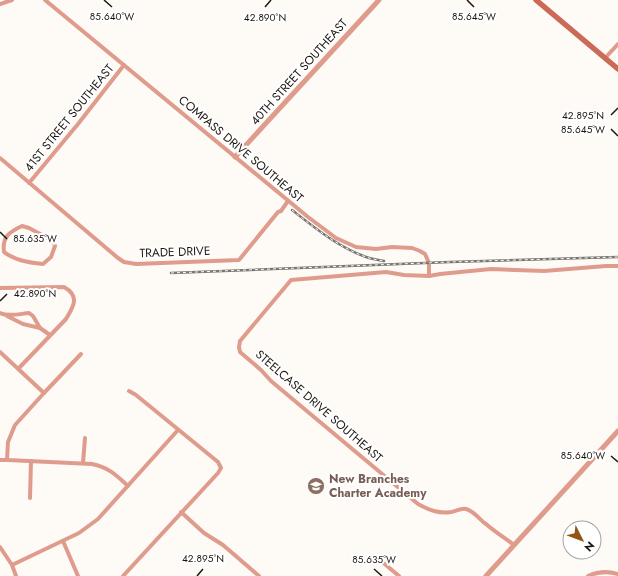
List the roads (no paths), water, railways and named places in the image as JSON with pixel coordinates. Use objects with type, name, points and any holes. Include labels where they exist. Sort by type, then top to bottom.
[{"type":"main road","points":[[536,0],[618,69]]},
{"type":"street","points":[[0,4],[12,0]]},
{"type":"street","name":"COMPASS DRIVE SOUTHEAST","points":[[45,0],[288,201],[336,238],[356,247],[376,249],[392,247],[412,248],[420,251],[425,254],[429,263],[429,276]]},
{"type":"street","name":"40TH STREET SOUTHEAST","points":[[235,157],[379,0]]},
{"type":"street","points":[[605,58],[618,44]]},
{"type":"street","name":"41ST STREET SOUTHEAST","points":[[29,183],[124,65]]},
{"type":"street","name":"TRADE DRIVE","points":[[0,158],[118,258],[124,262],[136,264],[239,260],[288,201]]},
{"type":"street","points":[[22,226],[29,228],[53,241],[55,246],[51,257],[43,264],[9,256],[4,252],[2,244],[7,235],[22,226]]},
{"type":"street","name":"STEELCASE DRIVE SOUTHEAST","points":[[514,545],[486,525],[468,509],[465,508],[443,513],[433,512],[418,504],[271,381],[261,370],[240,352],[240,341],[291,280],[386,272],[429,276],[491,269],[544,271],[618,266]]},
{"type":"street","points":[[0,288],[64,286],[74,296],[72,310],[66,319],[18,368]]},
{"type":"street","points":[[2,314],[13,315],[29,313],[33,316],[40,328]]},
{"type":"street","points":[[2,314],[23,324],[40,328],[50,335]]},
{"type":"street","points":[[0,352],[44,393]]},
{"type":"street","points":[[7,460],[8,442],[15,425],[81,354]]},
{"type":"street","points":[[123,576],[221,468],[218,462],[136,395],[129,391]]},
{"type":"street","points":[[12,565],[79,533],[98,519],[178,430]]},
{"type":"street","points":[[488,576],[514,545],[618,432]]},
{"type":"street","points":[[83,463],[85,438]]},
{"type":"street","points":[[0,460],[83,463],[101,466],[113,472],[128,486]]},
{"type":"street","points":[[30,498],[31,461]]},
{"type":"street","points":[[181,512],[204,533],[223,545],[260,576]]},
{"type":"street","points":[[63,541],[78,576]]},
{"type":"street","points":[[0,547],[12,565],[16,576]]},
{"type":"street","points":[[380,560],[399,576]]},
{"type":"street","points":[[588,576],[600,572],[618,574]]},
{"type":"railway","points":[[292,210],[309,224],[346,248],[366,257],[384,261]]},
{"type":"railway","points":[[171,273],[618,257]]},
{"type":"place","name":"New Branches Charter Academy","points":[[316,486]]}]
